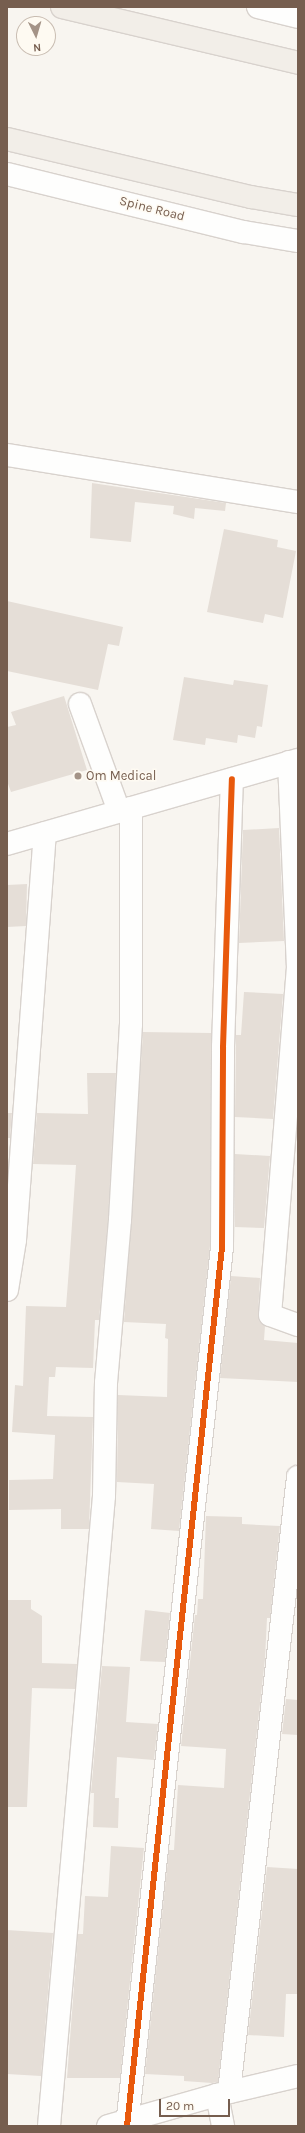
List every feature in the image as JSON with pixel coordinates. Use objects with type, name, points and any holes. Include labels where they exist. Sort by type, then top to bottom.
[{"type":"main road","points":[[62,7],[298,63]]},
{"type":"main road","points":[[7,140],[251,197],[298,205]]},
{"type":"street","points":[[258,7],[298,17]]},
{"type":"street","name":"Spine Road","points":[[7,174],[244,232],[298,241]]},
{"type":"street","points":[[7,455],[298,502]]},
{"type":"street","points":[[49,2126],[104,1496],[106,1383],[120,1220],[131,1024],[125,810],[80,704]]},
{"type":"street","points":[[7,844],[294,761],[298,968],[270,1315],[298,1325]]},
{"type":"street","points":[[232,779],[223,1047],[222,1247],[121,2124],[223,2093],[298,2076]]},
{"type":"street","points":[[7,1290],[15,1240],[45,833]]},
{"type":"street","points":[[223,2126],[223,2093],[298,1477]]},
{"type":"building","points":[[92,483],[226,503],[225,511],[195,508],[194,519],[173,514],[174,506],[135,502],[131,542],[90,538]]},
{"type":"building","points":[[224,529],[278,540],[277,547],[296,551],[283,618],[265,614],[263,623],[207,612]]},
{"type":"building","points":[[7,601],[123,627],[119,646],[108,644],[98,690],[7,671]]},
{"type":"building","points":[[184,677],[233,685],[234,680],[268,685],[262,727],[257,726],[255,738],[238,735],[237,743],[206,738],[205,745],[173,740]]},
{"type":"building","points":[[64,696],[87,770],[11,792],[7,781],[7,727],[16,725],[11,712]]},
{"type":"building","points":[[279,828],[284,941],[239,943],[243,830]]},
{"type":"building","points":[[27,884],[26,926],[7,927],[7,885]]},
{"type":"building","points":[[244,992],[283,994],[273,1119],[235,1117],[236,1035],[241,1035]]},
{"type":"building","points":[[143,1032],[211,1033],[210,1246],[179,1531],[151,1529],[154,1484],[117,1482],[118,1395],[167,1397],[168,1339],[165,1338],[166,1324],[124,1322]]},
{"type":"building","points":[[87,1073],[116,1073],[108,1219],[99,1320],[95,1320],[93,1368],[56,1367],[55,1377],[49,1377],[47,1416],[93,1417],[89,1529],[61,1529],[61,1509],[9,1510],[9,1480],[53,1479],[55,1435],[12,1432],[15,1385],[23,1386],[26,1306],[66,1307],[76,1165],[33,1164],[37,1113],[88,1114]]},
{"type":"building","points":[[7,1113],[12,1113],[10,1138],[7,1138]]},
{"type":"building","points":[[235,1154],[270,1156],[264,1228],[235,1227]]},
{"type":"building","points":[[231,1276],[260,1278],[258,1314],[259,1321],[265,1326],[264,1340],[298,1343],[298,1382],[220,1378]]},
{"type":"building","points":[[206,1516],[242,1517],[242,1524],[280,1526],[270,1618],[267,1618],[265,1659],[218,2082],[212,2083],[184,2081],[184,2076],[145,2074],[169,1850],[174,1850],[178,1785],[224,1788],[226,1749],[181,1746],[195,1615],[197,1615],[198,1599],[203,1599]]},
{"type":"building","points":[[7,1600],[31,1600],[31,1609],[42,1616],[42,1663],[77,1664],[75,1689],[32,1688],[27,1807],[7,1807]]},
{"type":"building","points":[[145,1610],[170,1613],[165,1662],[140,1661]]},
{"type":"building","points":[[102,1666],[130,1667],[126,1722],[158,1724],[154,1760],[117,1757],[115,1798],[119,1798],[118,1828],[93,1827],[94,1793],[91,1793]]},
{"type":"building","points":[[286,1699],[298,1700],[298,1735],[282,1734]]},
{"type":"building","points":[[111,1846],[144,1848],[120,2078],[67,2078],[78,1934],[83,1934],[85,1896],[108,1897]]},
{"type":"building","points":[[267,1867],[298,1869],[298,1994],[286,1994],[284,2037],[248,2035]]},
{"type":"building","points":[[7,1930],[53,1933],[41,2076],[7,2074]]},
{"type":"cycle path","points":[[127,2126],[222,1247],[223,1047],[232,779]]},
{"type":"place","name":"Om Medical","points":[[78,776]]}]
